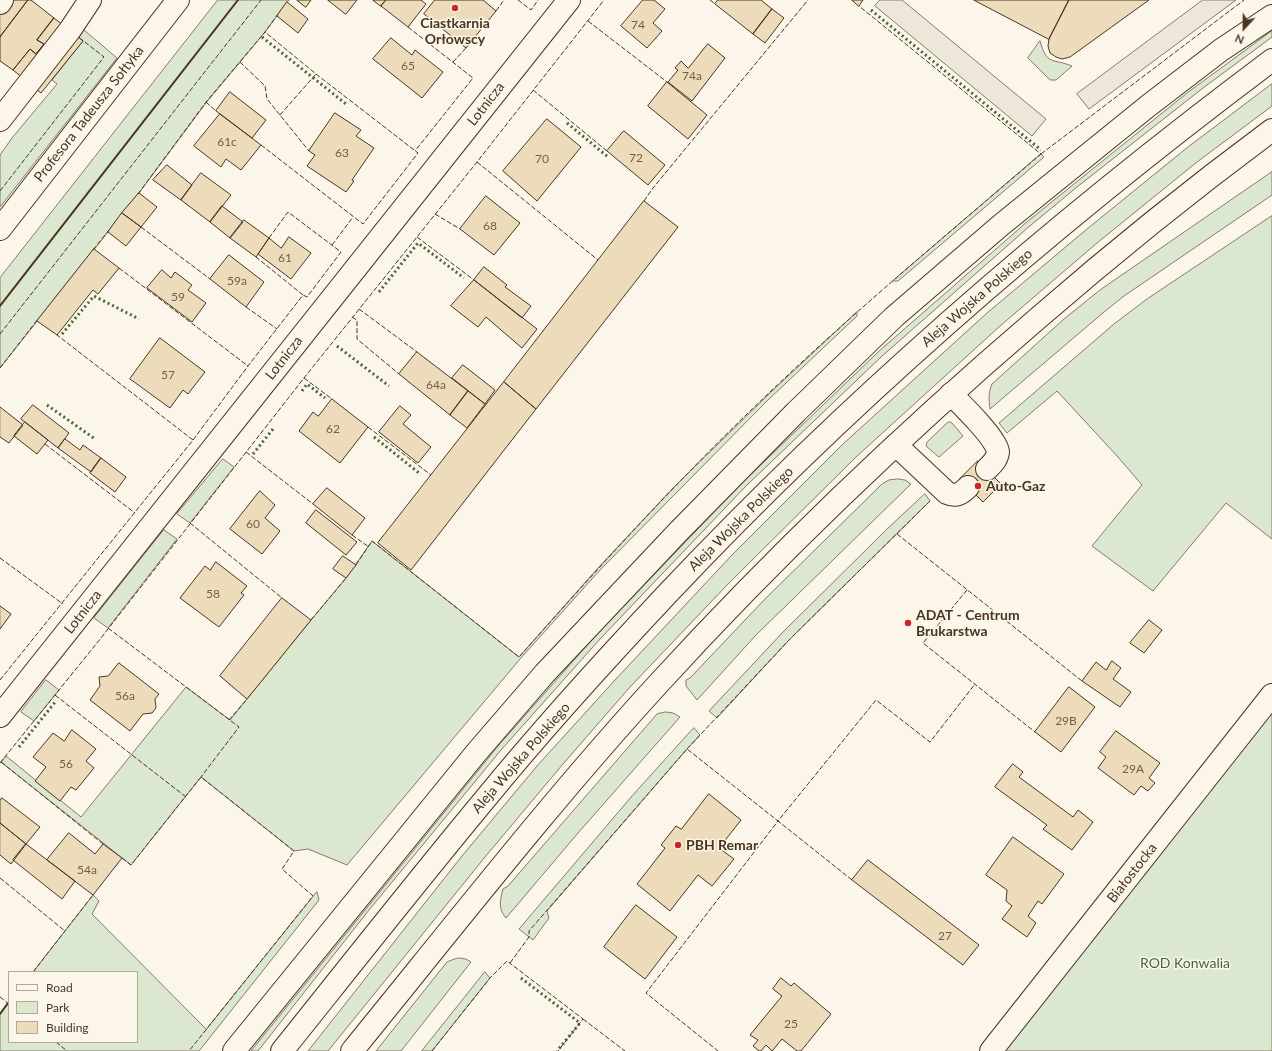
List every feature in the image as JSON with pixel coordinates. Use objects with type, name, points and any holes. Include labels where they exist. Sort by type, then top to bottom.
[{"type":"street","points":[[0,120],[70,30],[90,0]]},
{"type":"street","name":"Profesora Tadeusza Sołtyka","points":[[0,229],[178,0]]},
{"type":"street","name":"Lotnicza","points":[[0,716],[569,0]]},
{"type":"street","points":[[234,1051],[476,753],[544,673],[678,532],[796,412],[894,317],[1001,224],[1143,110],[1221,50],[1272,16]]},
{"type":"street","name":"Aleja Wojska Polskiego","points":[[282,1051],[423,875],[523,754],[668,593],[744,514],[872,391],[1004,274],[1194,118],[1272,60]]},
{"type":"street","points":[[352,1051],[573,780],[658,684],[764,574],[896,445],[951,394],[1032,323],[1135,236],[1272,130]]},
{"type":"street","points":[[951,394],[984,428],[996,445],[998,450],[995,461],[987,469]]},
{"type":"street","points":[[896,445],[947,493],[956,495],[962,493],[968,487]]},
{"type":"street","name":"Białostocka","points":[[991,1051],[1272,695]]},
{"type":"green space","points":[[218,0],[289,0],[265,32],[206,103],[139,193],[0,368],[0,278]]},
{"type":"green space","points":[[84,30],[117,58],[0,207],[0,155],[12,138],[57,84],[52,80],[83,41],[79,37]]},
{"type":"green space","points":[[1272,31],[1272,37],[1203,88],[1031,225],[881,357],[746,486],[600,639],[501,750],[369,910],[258,1051],[251,1051],[498,746],[597,634],[743,482],[878,352],[1028,221],[1187,93]]},
{"type":"green space","points":[[1040,41],[1048,58],[1072,66],[1056,80],[1050,80],[1028,58]]},
{"type":"green space","points":[[1272,84],[1272,106],[1197,162],[1097,243],[1000,326],[856,457],[729,583],[630,687],[563,764],[485,857],[328,1051],[308,1051],[462,856],[537,766],[732,555],[843,444],[987,313],[1188,147]]},
{"type":"green space","points":[[1041,154],[1044,157],[898,281],[893,281]]},
{"type":"green space","points":[[1272,172],[1272,195],[1124,296],[990,409],[989,393],[992,384],[1064,319],[1100,290]]},
{"type":"green space","points":[[1272,216],[1272,539],[1226,503],[1153,591],[1092,546],[1142,485],[1118,457],[1057,391],[1007,433],[999,423],[1114,324],[1147,299]]},
{"type":"green space","points":[[857,312],[857,316],[768,400],[600,570],[520,659],[347,865],[308,849],[294,851],[201,777],[131,865],[1,762],[6,756],[81,817],[186,687],[230,720],[346,578],[372,541],[519,657],[597,569],[673,488],[770,393]]},
{"type":"green space","points":[[950,422],[963,436],[939,457],[926,446],[927,442],[947,423]]},
{"type":"green space","points":[[223,459],[234,467],[190,523],[177,514]]},
{"type":"green space","points":[[889,480],[905,480],[911,484],[756,635],[697,700],[686,686],[686,680],[690,678],[765,599],[882,484]]},
{"type":"green space","points":[[925,494],[930,501],[789,640],[717,718],[709,711],[783,632],[885,531]]},
{"type":"green space","points":[[164,530],[177,539],[108,628],[94,618]]},
{"type":"green space","points":[[46,680],[59,690],[34,721],[21,712]]},
{"type":"green space","name":"ROD Konwalia","points":[[1272,711],[1272,1051],[1003,1051]]},
{"type":"green space","points":[[666,712],[673,713],[680,717],[506,918],[503,915],[500,904],[503,889],[508,886],[657,714]]},
{"type":"green space","points":[[694,728],[700,735],[547,911],[549,918],[533,940],[519,929],[632,796]]},
{"type":"green space","points":[[317,892],[319,900],[199,1051],[0,1051],[0,1014],[8,1004],[8,1043],[138,1043],[138,971],[34,971],[93,895],[99,901],[92,914],[206,1029]]},
{"type":"green space","points":[[458,958],[466,959],[471,962],[401,1051],[376,1051],[447,962]]},
{"type":"green space","points":[[485,972],[490,978],[432,1051],[422,1051]]},
{"type":"shaded area","points":[[880,0],[902,0],[1046,119],[1032,136],[875,6]]},
{"type":"shaded area","points":[[1203,0],[1236,0],[1089,109],[1077,94]]},
{"type":"building","points":[[0,0],[28,0],[0,37]]},
{"type":"building","points":[[28,0],[31,0],[54,18],[37,40],[44,44],[36,54],[30,49],[13,70],[0,61],[0,37]]},
{"type":"building","points":[[297,0],[311,0],[306,7]]},
{"type":"building","points":[[328,0],[357,0],[346,14]]},
{"type":"building","points":[[373,0],[386,0],[381,6]]},
{"type":"building","points":[[386,0],[421,0],[426,4],[408,27],[381,6]]},
{"type":"building","points":[[435,0],[483,0],[496,11],[466,48],[424,14]]},
{"type":"building","points":[[643,0],[654,0],[665,9],[653,23],[662,31],[647,48],[621,26]]},
{"type":"building","points":[[718,0],[761,0],[772,9],[753,34],[715,4]]},
{"type":"building","points":[[852,0],[863,0],[859,6]]},
{"type":"building","points":[[974,0],[1069,0],[1049,39]]},
{"type":"building","points":[[1069,0],[1149,0],[1070,57],[1062,59],[1050,53],[1048,46],[1049,39]]},
{"type":"building","points":[[287,2],[308,19],[298,33],[277,16]]},
{"type":"building","points":[[772,9],[784,18],[765,43],[753,34]]},
{"type":"building","points":[[54,18],[83,41],[41,93],[13,70],[30,49],[36,54],[44,44],[37,40]]},
{"type":"building","points":[[391,38],[412,55],[415,50],[443,72],[422,98],[373,59]]},
{"type":"building","points":[[708,44],[725,58],[692,101],[668,82],[678,70],[675,68],[681,61],[688,68]]},
{"type":"building","points":[[667,82],[707,115],[688,139],[648,106]]},
{"type":"building","points":[[230,92],[266,120],[252,138],[216,111]]},
{"type":"building","points":[[335,113],[361,130],[356,136],[374,148],[352,180],[354,181],[346,192],[307,166],[315,155],[309,151]]},
{"type":"building","points":[[220,114],[261,145],[241,170],[226,159],[221,167],[194,146]]},
{"type":"building","points":[[547,119],[581,147],[537,201],[503,171]]},
{"type":"building","points":[[624,131],[665,165],[648,185],[607,151]]},
{"type":"building","points":[[167,165],[192,185],[181,200],[153,180]]},
{"type":"building","points":[[201,173],[231,195],[210,222],[181,200]]},
{"type":"building","points":[[139,193],[157,207],[141,227],[122,213]]},
{"type":"building","points":[[486,196],[520,223],[494,255],[460,229]]},
{"type":"building","points":[[644,201],[678,227],[536,409],[504,382]]},
{"type":"building","points":[[222,206],[243,222],[230,238],[210,222]]},
{"type":"building","points":[[122,213],[141,227],[126,246],[108,232]]},
{"type":"building","points":[[244,220],[269,238],[256,257],[230,238]]},
{"type":"building","points":[[289,237],[311,253],[291,279],[258,254],[269,238],[281,248]]},
{"type":"building","points":[[94,249],[119,268],[98,294],[93,290],[57,335],[37,321]]},
{"type":"building","points":[[229,255],[264,282],[246,307],[210,279]]},
{"type":"building","points":[[484,267],[507,285],[505,287],[531,306],[522,318],[474,280]]},
{"type":"building","points":[[162,270],[171,278],[175,272],[192,285],[188,290],[206,303],[192,322],[147,288]]},
{"type":"building","points":[[474,280],[537,329],[522,348],[486,317],[478,327],[451,306]]},
{"type":"building","points":[[160,338],[205,372],[188,394],[183,390],[170,408],[130,379]]},
{"type":"building","points":[[417,352],[468,391],[450,415],[399,374]]},
{"type":"building","points":[[463,365],[495,390],[485,404],[452,378]]},
{"type":"building","points":[[504,382],[536,409],[411,570],[378,543]]},
{"type":"building","points":[[468,391],[485,404],[467,428],[450,415]]},
{"type":"building","points":[[332,399],[368,427],[340,463],[299,431],[313,412],[318,416]]},
{"type":"building","points":[[33,405],[69,433],[58,448],[21,419]]},
{"type":"building","points":[[400,406],[411,415],[403,424],[431,447],[418,463],[379,432]]},
{"type":"building","points":[[0,407],[23,425],[9,443],[0,437]]},
{"type":"building","points":[[25,422],[48,440],[37,454],[14,436]]},
{"type":"building","points":[[65,439],[80,450],[83,445],[101,458],[91,472],[58,448]]},
{"type":"building","points":[[101,458],[126,477],[115,492],[90,473]]},
{"type":"building","points":[[978,461],[1001,484],[983,502],[960,479]]},
{"type":"building","points":[[327,488],[365,518],[352,535],[313,504]]},
{"type":"building","points":[[260,491],[275,505],[265,518],[280,531],[262,554],[230,529]]},
{"type":"building","points":[[316,510],[357,542],[346,555],[306,523]]},
{"type":"building","points":[[343,556],[356,565],[346,578],[333,569]]},
{"type":"building","points":[[216,562],[247,586],[241,593],[244,595],[219,627],[180,598],[205,566],[210,570]]},
{"type":"building","points":[[282,598],[311,620],[247,699],[220,676]]},
{"type":"building","points":[[0,606],[11,614],[0,629]]},
{"type":"building","points":[[1149,620],[1162,630],[1144,653],[1130,643]]},
{"type":"building","points":[[1112,661],[1121,668],[1113,679],[1131,692],[1120,707],[1082,681],[1096,662],[1106,670]]},
{"type":"building","points":[[119,663],[159,694],[155,699],[156,708],[152,713],[143,714],[130,731],[90,700],[100,686],[99,677],[108,676]]},
{"type":"building","points":[[1069,687],[1095,707],[1061,752],[1035,732]]},
{"type":"building","points":[[72,730],[96,749],[86,761],[94,768],[76,790],[71,787],[60,801],[35,781],[46,767],[33,757],[53,733],[64,741]]},
{"type":"building","points":[[1116,731],[1160,763],[1149,778],[1155,783],[1148,791],[1141,786],[1134,795],[1098,768],[1106,757],[1100,752]]},
{"type":"building","points":[[1013,764],[1023,772],[1019,777],[1073,817],[1078,810],[1093,822],[1072,850],[1043,829],[1047,825],[995,787]]},
{"type":"building","points":[[709,794],[741,820],[719,848],[734,859],[712,886],[698,875],[670,911],[637,884],[665,848],[661,845],[676,826],[681,829]]},
{"type":"building","points":[[2,798],[40,827],[26,844],[0,823],[0,801]]},
{"type":"building","points":[[0,823],[26,844],[11,864],[0,855]]},
{"type":"building","points":[[69,833],[95,854],[103,844],[122,858],[93,895],[47,860]]},
{"type":"building","points":[[1013,837],[1064,874],[1042,904],[1038,901],[1028,916],[1036,923],[1027,937],[1002,919],[1012,906],[1006,901],[1007,890],[986,875]]},
{"type":"building","points":[[26,844],[75,881],[62,899],[13,860]]},
{"type":"building","points":[[868,860],[979,945],[963,965],[852,880]]},
{"type":"building","points":[[636,905],[677,937],[645,979],[604,947]]},
{"type":"building","points":[[781,978],[791,986],[794,983],[831,1014],[801,1051],[797,1051],[782,1039],[772,1051],[766,1045],[761,1051],[759,1051],[753,1046],[758,1040],[750,1035],[782,996],[773,989]]},
{"type":"hedge","points":[[871,10],[1041,150]]},
{"type":"hedge","points":[[262,37],[346,104]]},
{"type":"hedge","points":[[567,123],[608,157]]},
{"type":"hedge","points":[[379,292],[418,243],[464,278]]},
{"type":"hedge","points":[[62,334],[94,296],[139,319]]},
{"type":"hedge","points":[[337,346],[389,386]]},
{"type":"hedge","points":[[302,391],[307,384],[325,398]]},
{"type":"hedge","points":[[47,405],[95,439]]},
{"type":"hedge","points":[[253,454],[273,429]]},
{"type":"hedge","points":[[374,437],[419,473]]},
{"type":"hedge","points":[[19,747],[56,701]]},
{"type":"hedge","points":[[521,978],[580,1023],[557,1051]]},
{"type":"fence","points":[[0,334],[261,0]]},
{"type":"fence","points":[[496,11],[504,0]]},
{"type":"fence","points":[[518,0],[531,10],[538,0]]},
{"type":"fence","points":[[0,763],[101,638],[304,378],[477,162],[604,0]]},
{"type":"fence","points":[[710,0],[715,4]]},
{"type":"fence","points":[[644,201],[653,188],[808,0]]},
{"type":"fence","points":[[1041,154],[1244,0]]},
{"type":"fence","points":[[356,565],[372,541],[519,657],[642,522],[737,424],[803,361],[870,301],[1041,154],[859,6]]},
{"type":"fence","points":[[138,194],[206,102],[265,32],[278,14]]},
{"type":"fence","points":[[588,21],[667,82]]},
{"type":"fence","points":[[408,27],[473,78],[415,151]]},
{"type":"fence","points":[[261,145],[363,224],[418,153],[316,74],[265,32]]},
{"type":"fence","points":[[0,191],[104,57],[81,39]]},
{"type":"fence","points":[[453,62],[466,48]]},
{"type":"fence","points":[[240,62],[265,86],[267,99],[309,151]]},
{"type":"fence","points":[[280,115],[316,74]]},
{"type":"fence","points":[[533,90],[607,151]]},
{"type":"fence","points":[[206,102],[216,111]]},
{"type":"fence","points":[[477,162],[598,260]]},
{"type":"fence","points":[[269,238],[288,212],[341,252],[307,297],[303,295]]},
{"type":"fence","points":[[435,214],[460,229]]},
{"type":"fence","points":[[332,245],[353,217]]},
{"type":"fence","points":[[141,227],[210,279]]},
{"type":"fence","points":[[93,250],[109,230]]},
{"type":"fence","points":[[417,237],[474,280]]},
{"type":"fence","points":[[193,440],[303,295],[256,257]]},
{"type":"fence","points":[[119,268],[248,366]]},
{"type":"fence","points":[[246,307],[277,329]]},
{"type":"fence","points":[[359,309],[417,352]]},
{"type":"fence","points":[[352,317],[357,320],[357,339],[399,374]]},
{"type":"fence","points":[[0,368],[38,319]]},
{"type":"fence","points":[[0,680],[193,440],[57,335]]},
{"type":"fence","points":[[304,378],[332,399]]},
{"type":"fence","points":[[368,427],[431,475]]},
{"type":"fence","points":[[45,444],[135,513]]},
{"type":"fence","points":[[246,452],[313,504]]},
{"type":"fence","points":[[687,749],[789,640],[930,501]]},
{"type":"fence","points":[[190,523],[282,598]]},
{"type":"fence","points":[[897,534],[1082,681]]},
{"type":"fence","points":[[352,535],[369,547]]},
{"type":"fence","points":[[0,558],[63,604]]},
{"type":"fence","points":[[311,620],[346,578]]},
{"type":"fence","points":[[967,590],[923,643],[1035,732]]},
{"type":"fence","points":[[108,628],[239,727],[201,777]]},
{"type":"fence","points":[[852,880],[778,821],[876,700],[930,742],[975,684]]},
{"type":"fence","points":[[55,695],[186,797]]},
{"type":"fence","points":[[229,720],[247,699]]},
{"type":"fence","points":[[510,963],[529,937],[529,931],[687,749],[778,821],[646,993],[718,1051]]},
{"type":"fence","points":[[1,762],[103,844]]},
{"type":"fence","points":[[122,858],[131,865],[201,777],[294,851],[282,869],[313,896],[189,1051]]},
{"type":"fence","points":[[0,878],[65,931]]},
{"type":"fence","points":[[34,971],[93,895]]},
{"type":"fence","points":[[432,1051],[490,978],[507,961],[583,1019],[558,1051]]},
{"type":"fence","points":[[0,997],[8,1003]]},
{"type":"fence","points":[[583,1019],[625,1051]]},
{"type":"fence","points":[[57,1043],[67,1051]]},
{"type":"wall","points":[[0,306],[238,0]]},
{"type":"wall","points":[[0,1014],[8,1003]]},
{"type":"place","name":"Ciastkarnia Orłowscy","points":[[455,8]]},
{"type":"place","name":"Auto-Gaz","points":[[978,486]]},
{"type":"place","name":"ADAT - Centrum Brukarstwa","points":[[908,623]]},
{"type":"place","name":"PBH Remar","points":[[678,845]]}]
